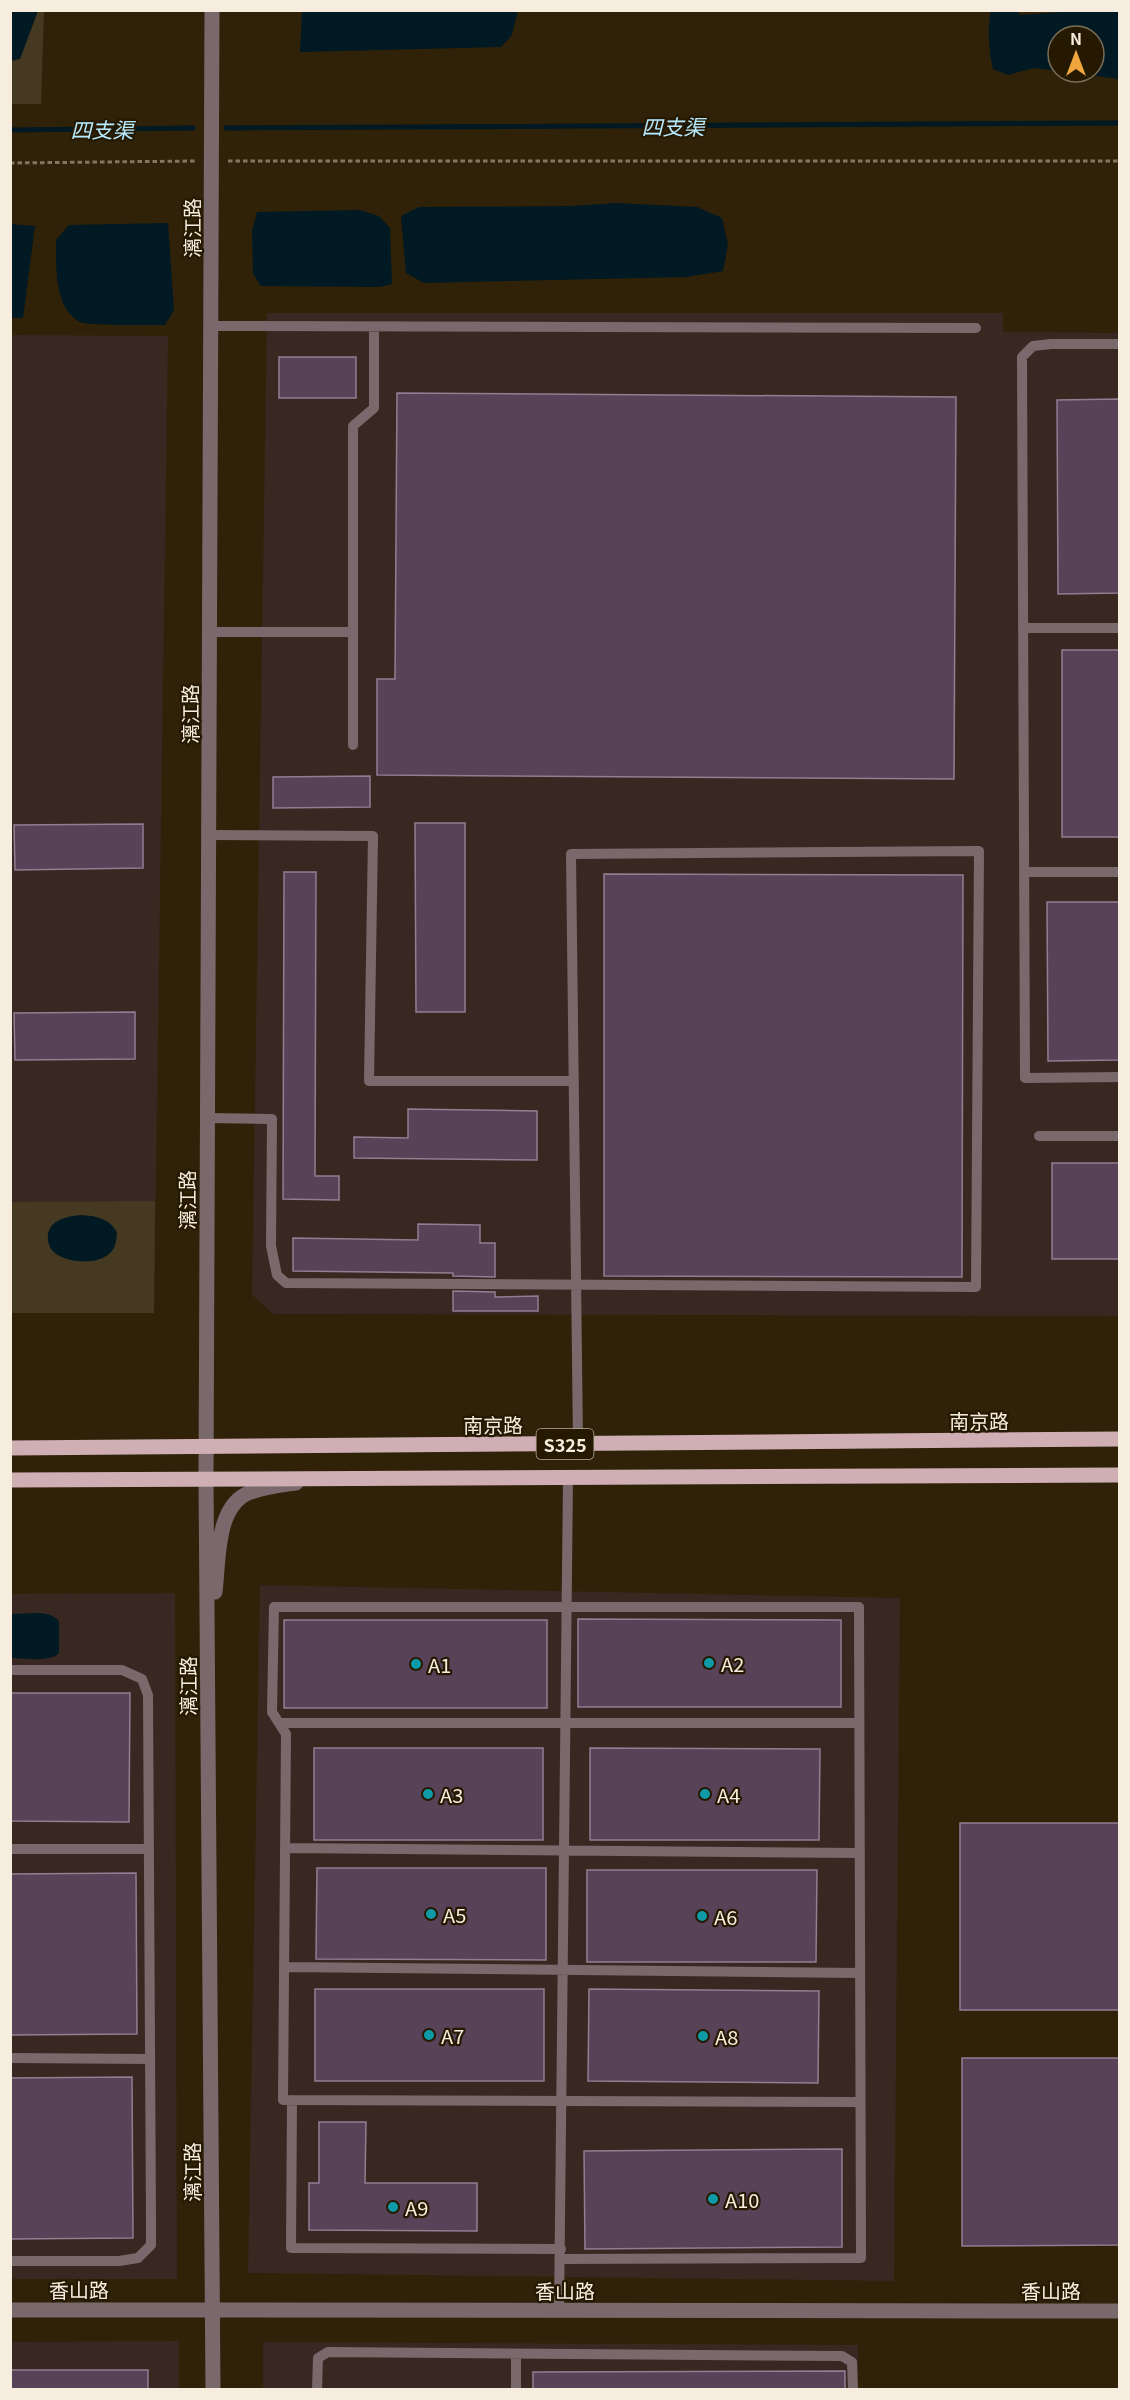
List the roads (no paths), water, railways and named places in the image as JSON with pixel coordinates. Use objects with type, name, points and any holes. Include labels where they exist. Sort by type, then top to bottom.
[{"type":"main road","name":"南京路","points":[[10,1448],[1119,1439]]},
{"type":"main road","name":"S325","points":[[10,1480],[1119,1475]]},
{"type":"street","name":"漓江路","points":[[212,10],[206,1480],[213,2390]]},
{"type":"street","points":[[208,1658],[222,1535],[227,1515],[237,1501],[249,1492],[315,1479]]},
{"type":"street","name":"香山路","points":[[10,2310],[1119,2311]]},
{"type":"lane","points":[[212,326],[975,328]]},
{"type":"lane","points":[[353,745],[353,426],[374,408],[374,327]]},
{"type":"lane","points":[[1119,344],[1033,346],[1022,357],[1025,1078],[1119,1077]]},
{"type":"lane","points":[[1023,628],[1119,628]]},
{"type":"lane","points":[[210,632],[353,632]]},
{"type":"lane","points":[[209,835],[373,836],[369,1082],[574,1082]]},
{"type":"lane","points":[[208,1118],[272,1119],[271,1246],[277,1275],[286,1283],[576,1285],[976,1287],[979,851],[571,854],[574,1082],[576,1285],[578,1444]]},
{"type":"lane","points":[[1024,872],[1119,872]]},
{"type":"lane","points":[[1039,1136],[1119,1136]]},
{"type":"lane","points":[[559,2311],[568,1478]]},
{"type":"lane","points":[[292,2100],[291,2248],[861,2258],[859,1607],[274,1607],[272,1712],[286,1734],[283,2100],[292,2100],[562,2100],[860,2102]]},
{"type":"lane","points":[[10,1670],[122,1670],[141,1679],[148,1695],[151,2245],[138,2258],[120,2261],[10,2261]]},
{"type":"lane","points":[[279,1723],[859,1723]]},
{"type":"lane","points":[[285,1848],[860,1853]]},
{"type":"lane","points":[[10,1849],[148,1849]]},
{"type":"lane","points":[[284,1968],[860,1973]]},
{"type":"lane","points":[[10,2058],[150,2059]]},
{"type":"lane","points":[[317,2390],[318,2358],[328,2352],[842,2356],[852,2362],[853,2390]]},
{"type":"lane","points":[[516,2354],[516,2390]]},
{"type":"water","points":[[11,10],[38,11],[20,59],[11,61]]},
{"type":"water","points":[[518,10],[512,35],[501,47],[300,52],[302,11]]},
{"type":"water","points":[[991,11],[1017,11],[1020,15],[1119,11],[1119,79],[1106,77],[1106,24],[1046,24],[1046,70],[1034,68],[1008,75],[993,69],[989,40]]},
{"type":"water","points":[[616,203],[697,207],[722,218],[728,245],[723,271],[687,277],[424,283],[406,273],[401,216],[419,207],[571,206]]},
{"type":"water","points":[[360,210],[379,216],[390,228],[392,284],[380,287],[261,286],[253,274],[252,232],[257,212]]},
{"type":"water","points":[[168,223],[174,310],[165,325],[86,323],[72,316],[61,297],[56,262],[56,240],[69,225]]},
{"type":"water","points":[[10,224],[35,226],[23,318],[11,318]]},
{"type":"water","points":[[80,1215],[102,1219],[117,1232],[113,1249],[104,1258],[74,1261],[60,1256],[50,1248],[48,1234],[53,1225],[62,1219]]},
{"type":"water","points":[[37,1613],[55,1617],[59,1621],[59,1653],[43,1659],[11,1658],[10,1614]]},
{"type":"waterway","name":"四支渠","points":[[226,128],[1120,123]]},
{"type":"waterway","name":"四支渠","points":[[10,130],[193,128]]},
{"type":"place","name":"A2","points":[[709,1663]]},
{"type":"place","name":"A1","points":[[416,1664]]},
{"type":"place","name":"A3","points":[[428,1794]]},
{"type":"place","name":"A4","points":[[705,1794]]},
{"type":"place","name":"A5","points":[[431,1914]]},
{"type":"place","name":"A6","points":[[702,1916]]},
{"type":"place","name":"A7","points":[[429,2035]]},
{"type":"place","name":"A8","points":[[703,2036]]},
{"type":"place","name":"A10","points":[[713,2199]]},
{"type":"place","name":"A9","points":[[393,2207]]}]
